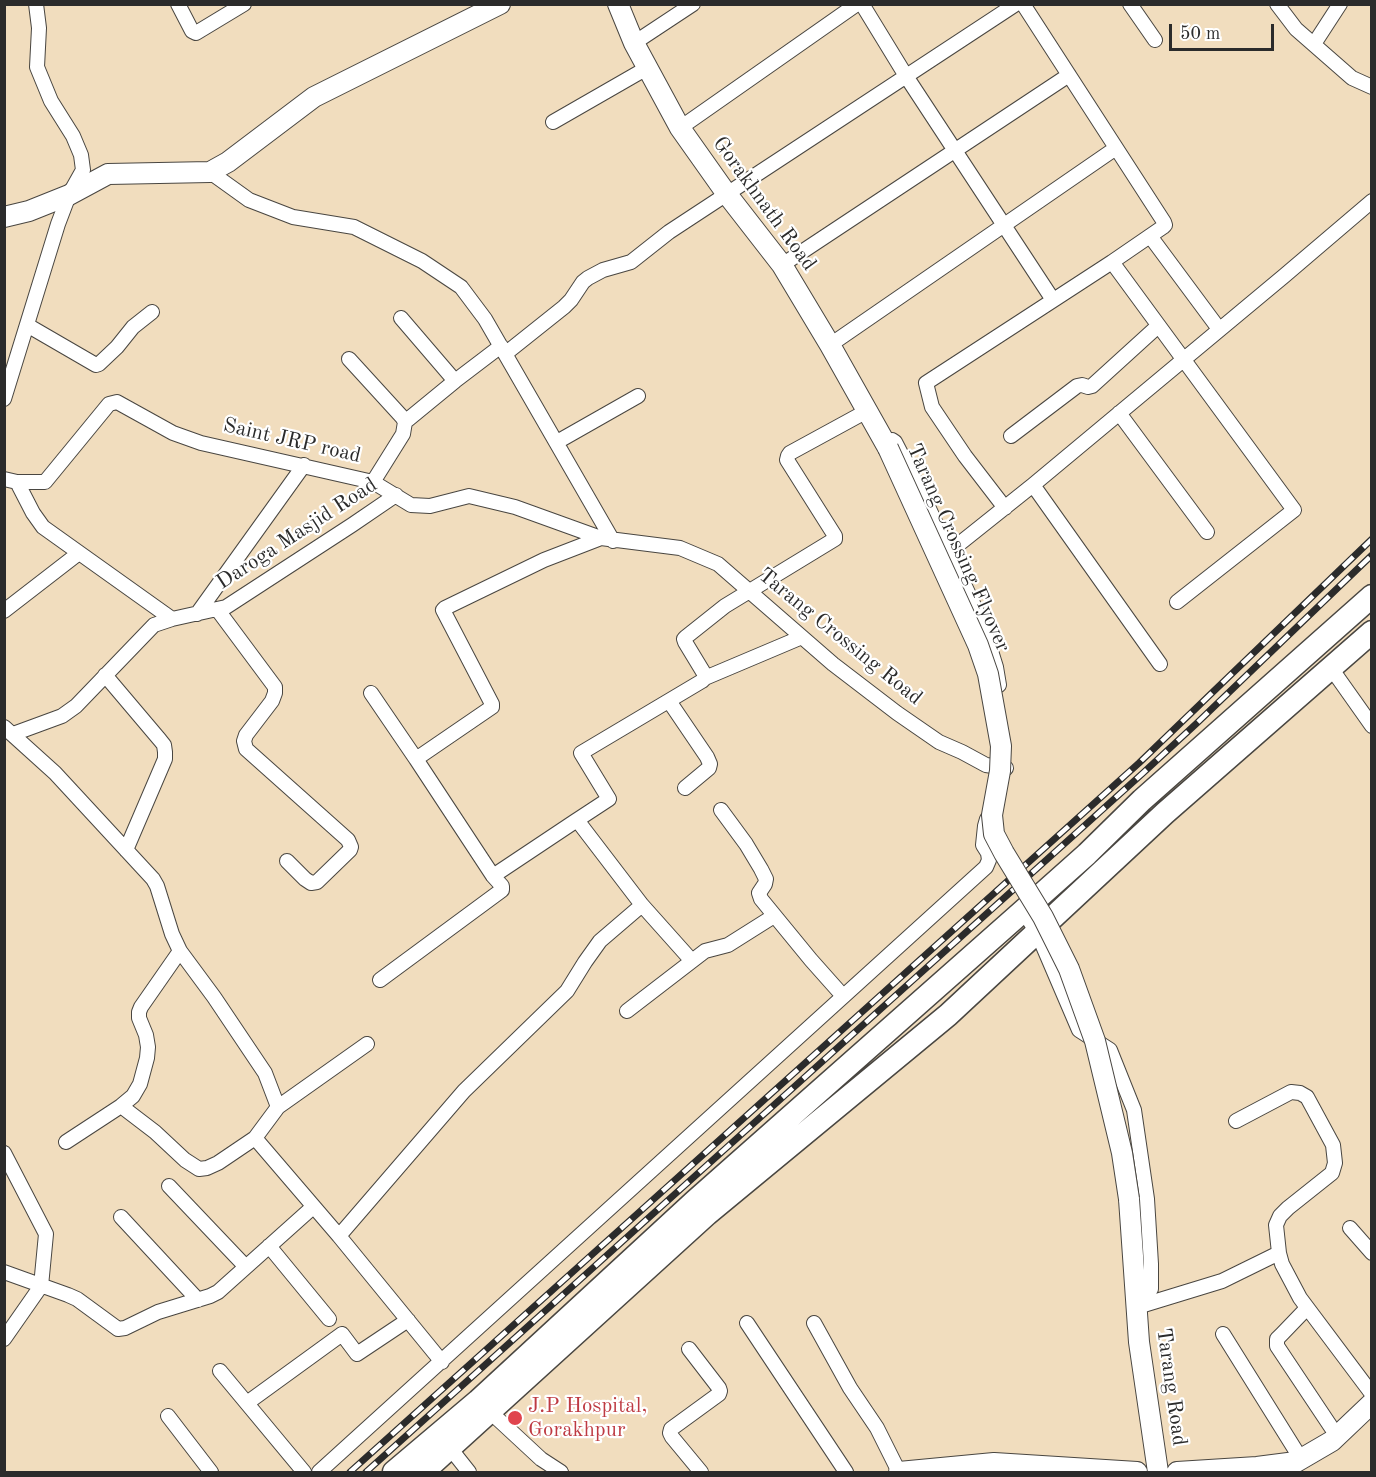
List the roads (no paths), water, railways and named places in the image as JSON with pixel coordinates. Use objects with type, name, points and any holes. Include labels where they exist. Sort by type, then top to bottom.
[{"type":"main road","points":[[4,217],[29,212],[69,195],[108,174],[210,172],[228,162],[314,97],[500,4]]},
{"type":"main road","name":"Gorakhnath Road","points":[[618,4],[634,43],[680,128],[726,194],[782,265],[877,429]]},
{"type":"main road","name":"Tarang Crossing Flyover","points":[[877,429],[888,448],[978,645],[987,674],[1001,746],[1000,771],[992,815],[994,834],[1043,917],[1069,969],[1095,1041],[1122,1153],[1129,1199],[1136,1297]]},
{"type":"main road","points":[[423,1473],[450,1448],[484,1406],[695,1201],[1087,854],[1143,800],[1371,596]]},
{"type":"main road","points":[[393,1473],[484,1406],[707,1214],[948,1015],[1165,813],[1371,634]]},
{"type":"main road","name":"Tarang Road","points":[[1136,1297],[1139,1342],[1158,1473]]},
{"type":"main road","points":[[1177,1473],[1300,1464],[1332,1441],[1371,1402]]},
{"type":"main road","points":[[907,1472],[994,1463],[1137,1473]]},
{"type":"street","points":[[4,399],[58,224],[69,195],[83,170],[81,155],[73,136],[51,101],[37,67],[39,28],[36,4]]},
{"type":"street","points":[[178,4],[192,31],[196,33],[244,4]]},
{"type":"street","points":[[634,43],[693,4]]},
{"type":"street","points":[[680,128],[857,4]]},
{"type":"street","points":[[861,4],[1053,300]]},
{"type":"street","points":[[373,482],[403,434],[405,422],[454,381],[503,350],[571,300],[588,278],[603,270],[631,262],[669,232],[1016,4]]},
{"type":"street","points":[[1005,508],[965,456],[932,407],[926,383],[1165,225],[1023,4]]},
{"type":"street","points":[[1130,4],[1155,40]]},
{"type":"street","points":[[1276,4],[1296,29],[1352,78],[1371,87]]},
{"type":"street","points":[[1314,44],[1340,4]]},
{"type":"street","points":[[553,122],[647,68]]},
{"type":"street","points":[[782,265],[1069,75]]},
{"type":"street","points":[[830,345],[1116,148]]},
{"type":"street","points":[[210,172],[249,200],[292,217],[354,227],[422,261],[461,287],[485,319],[557,442],[607,540],[544,560],[443,610],[443,614],[492,707],[416,759]]},
{"type":"street","points":[[949,552],[1033,485],[1371,201]]},
{"type":"street","points":[[1150,236],[1220,329]]},
{"type":"street","points":[[1112,262],[1294,510],[1177,602]]},
{"type":"street","points":[[27,325],[96,365],[117,347],[133,327],[152,312]]},
{"type":"street","points":[[401,318],[454,381]]},
{"type":"street","points":[[1011,436],[1077,386],[1092,386],[1158,326]]},
{"type":"street","points":[[349,359],[405,422]]},
{"type":"street","points":[[557,442],[638,396]]},
{"type":"street","name":"Saint JRP road","points":[[11,481],[45,482],[110,404],[117,402],[173,433],[201,443],[373,482],[411,505],[430,506],[469,496],[515,507],[607,540]]},
{"type":"street","points":[[705,678],[684,639],[726,606],[835,539],[787,460],[788,456],[867,411]]},
{"type":"street","points":[[1119,413],[1207,532]]},
{"type":"street","points":[[319,1473],[986,867],[989,860],[983,845],[985,826],[1006,768],[1006,738],[996,667],[983,625],[925,500],[895,442],[877,429]]},
{"type":"street","points":[[197,614],[304,465]]},
{"type":"street","points":[[11,481],[44,527],[172,619]]},
{"type":"street","points":[[1033,485],[1160,664]]},
{"type":"street","name":"Daroga Masjid Road","points":[[9,731],[69,712],[154,625],[226,607],[396,495]]},
{"type":"street","name":"Tarang Crossing Road","points":[[607,540],[680,548],[718,564],[833,664],[888,706],[939,741],[986,765],[1006,768]]},
{"type":"street","points":[[4,611],[79,552]]},
{"type":"street","points":[[217,609],[274,687],[275,693],[272,701],[246,735],[244,741],[246,749],[348,840],[351,846],[350,850],[317,882],[311,883],[305,879],[287,861]]},
{"type":"street","points":[[493,876],[609,799],[581,753],[705,678],[802,637]]},
{"type":"street","points":[[1331,668],[1371,726]]},
{"type":"street","points":[[105,675],[164,745],[165,752],[165,759],[126,850]]},
{"type":"street","points":[[371,693],[493,876],[502,886],[501,892],[380,980]]},
{"type":"street","points":[[669,701],[710,764],[709,768],[685,788]]},
{"type":"street","points":[[9,731],[56,773],[153,879],[180,951],[265,1073],[278,1107]]},
{"type":"street","points":[[721,810],[746,844],[766,879],[759,896],[843,996]]},
{"type":"street","points":[[577,820],[642,904],[692,961]]},
{"type":"street","points":[[339,1236],[464,1091],[567,991],[600,941],[642,904]]},
{"type":"street","points":[[1023,911],[1036,932],[1079,1030],[1110,1050],[1134,1110],[1147,1199],[1151,1264],[1151,1289],[1136,1297]]},
{"type":"street","points":[[627,1011],[705,951],[728,945],[774,916]]},
{"type":"street","points":[[66,1142],[133,1096],[140,1084],[148,1047],[139,1012],[180,951]]},
{"type":"street","points":[[121,1106],[155,1132],[184,1160],[199,1169],[207,1168],[255,1138],[278,1107],[367,1044]]},
{"type":"street","points":[[1236,1121],[1291,1092],[1300,1093],[1307,1096],[1333,1145],[1335,1163],[1332,1173],[1280,1216],[1276,1225],[1279,1254],[1295,1289],[1371,1394]]},
{"type":"street","points":[[255,1138],[442,1362]]},
{"type":"street","points":[[4,1153],[46,1234],[41,1286],[4,1339]]},
{"type":"street","points":[[169,1186],[246,1267]]},
{"type":"street","points":[[4,1272],[68,1294],[118,1329],[125,1328],[158,1312],[218,1292],[313,1207]]},
{"type":"street","points":[[121,1217],[198,1300]]},
{"type":"street","points":[[1350,1228],[1371,1253]]},
{"type":"street","points":[[269,1246],[328,1319]]},
{"type":"street","points":[[1136,1297],[1222,1281],[1279,1254]]},
{"type":"street","points":[[1308,1308],[1277,1340],[1277,1346],[1337,1436]]},
{"type":"street","points":[[247,1403],[342,1334],[357,1354],[408,1320]]},
{"type":"street","points":[[747,1323],[846,1473]]},
{"type":"street","points":[[814,1323],[850,1388],[907,1472]]},
{"type":"street","points":[[1223,1334],[1300,1464]]},
{"type":"street","points":[[689,1349],[720,1391],[671,1429],[670,1433],[701,1473]]},
{"type":"street","points":[[220,1371],[304,1473]]},
{"type":"street","points":[[484,1406],[541,1459],[561,1473]]},
{"type":"street","points":[[168,1416],[211,1473]]},
{"type":"street","points":[[450,1448],[469,1473]]},
{"type":"railway","points":[[350,1472],[1139,763],[1372,539]]},
{"type":"railway","points":[[366,1472],[1143,773],[1372,555]]},
{"type":"place","name":"J.P Hospital, Gorakhpur","points":[[515,1418]]}]
